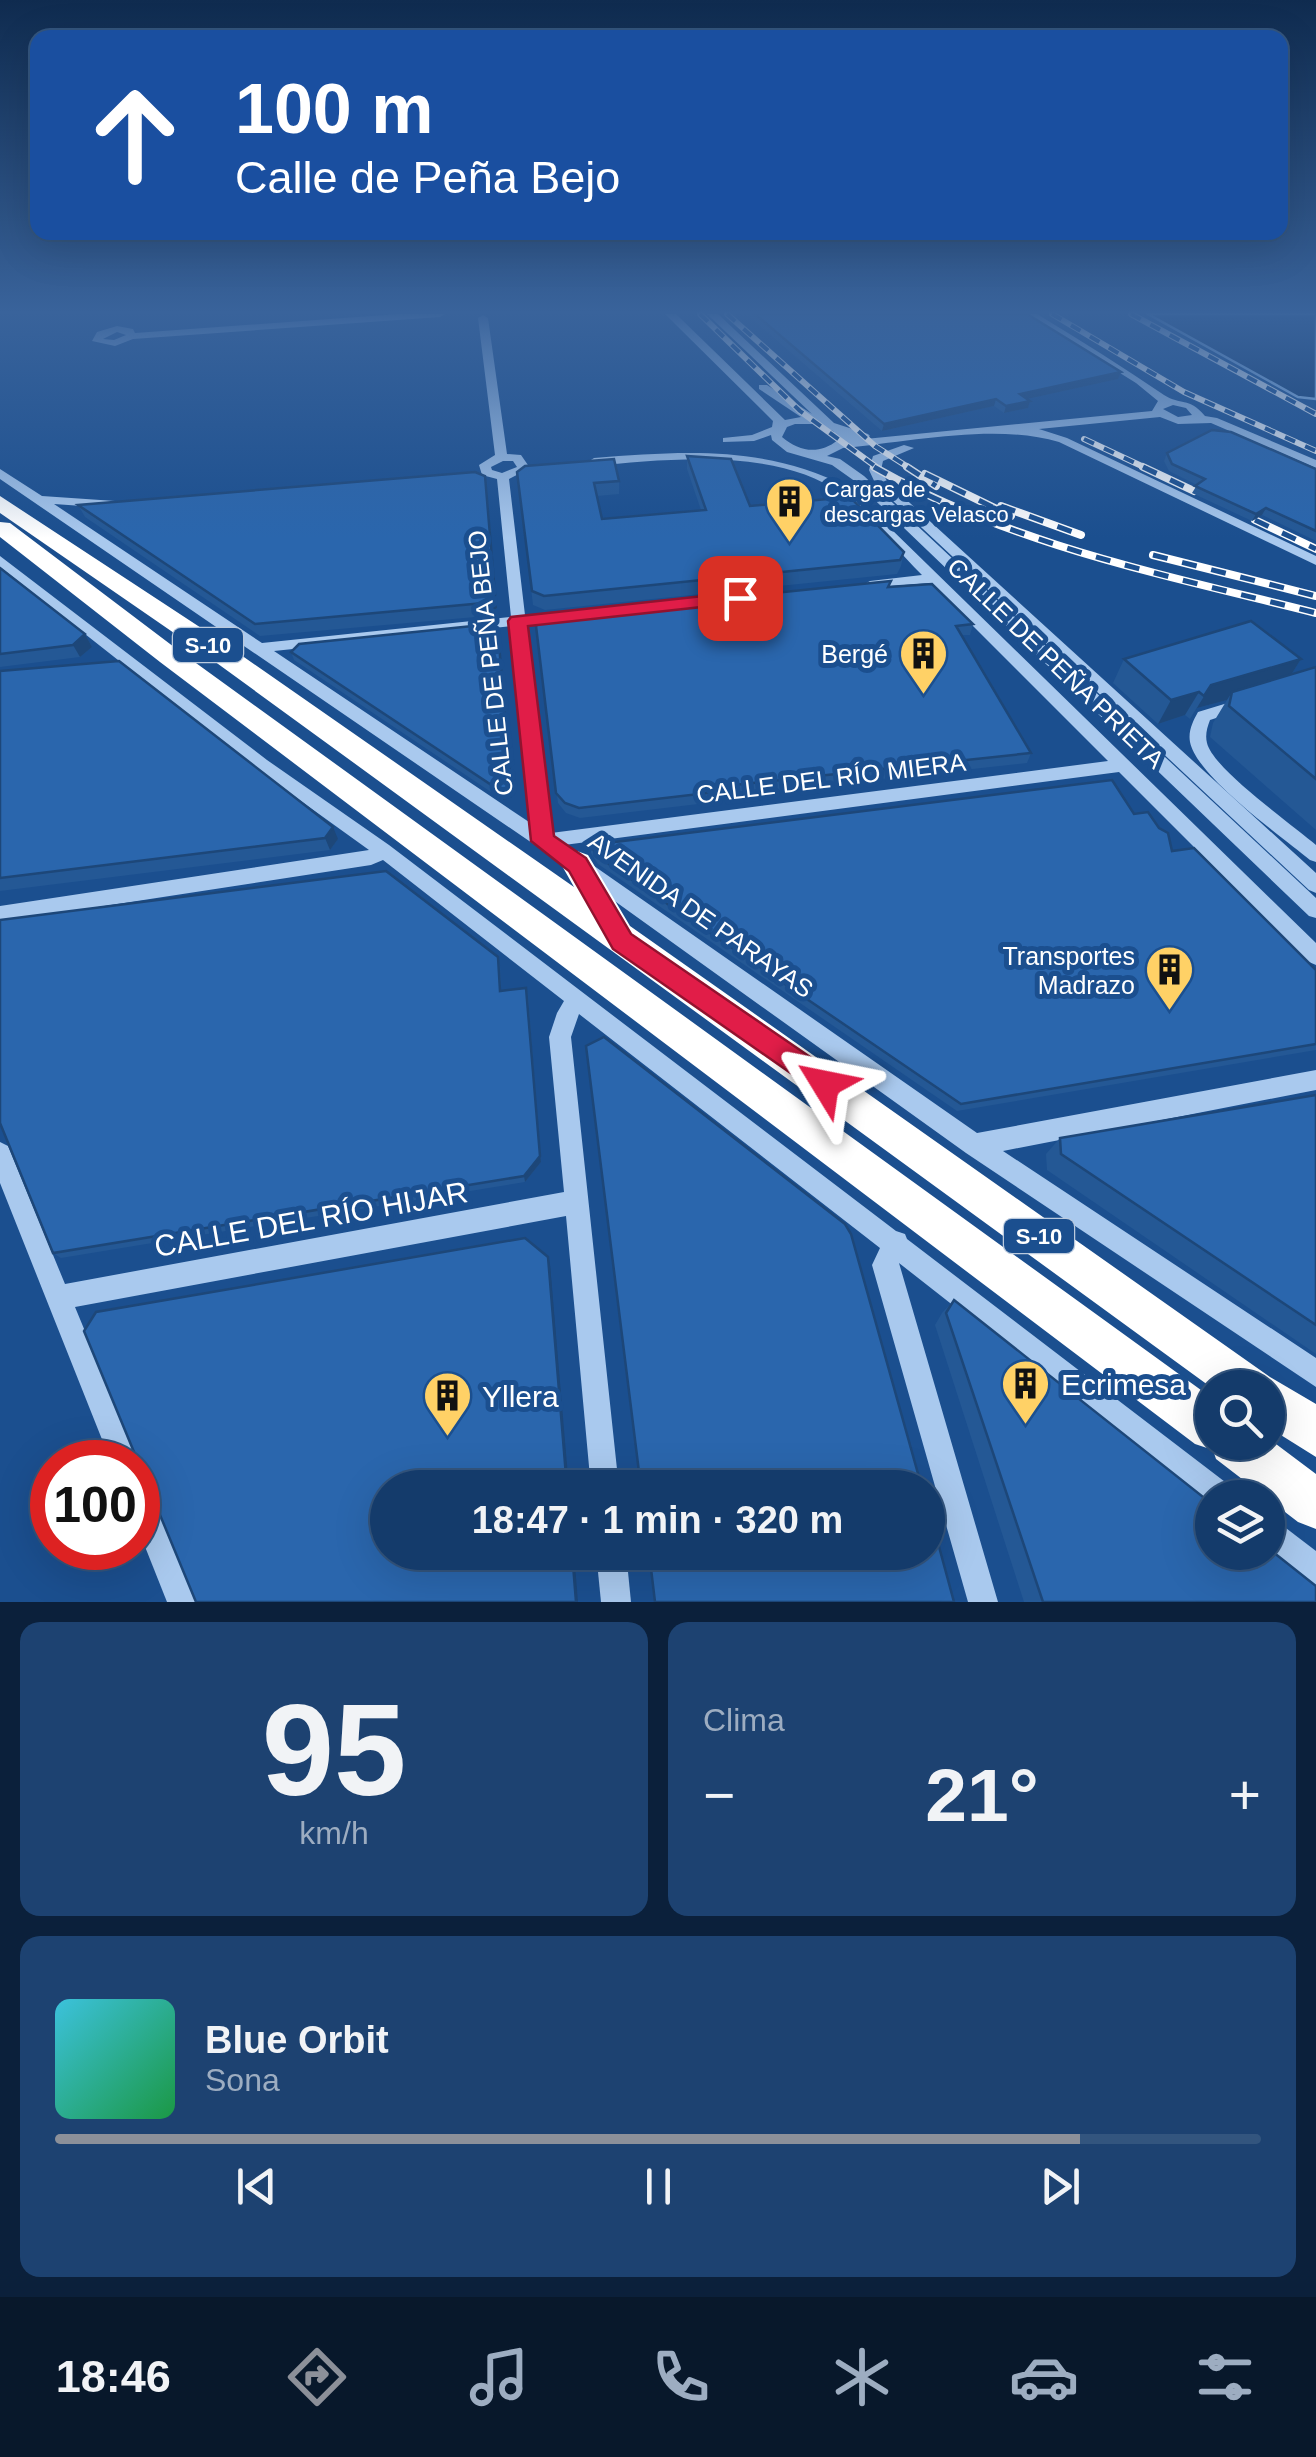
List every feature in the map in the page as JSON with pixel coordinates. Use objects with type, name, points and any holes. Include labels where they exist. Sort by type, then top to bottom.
[{"type":"highway","points":[[0,490],[102,587]]},
{"type":"highway","name":"S-10","points":[[0,503],[102,587],[1195,1414]]},
{"type":"highway","name":"S-10","points":[[0,526],[102,587],[622,941],[1227,1370]]},
{"type":"highway","points":[[0,540],[102,587]]},
{"type":"highway","points":[[577,864],[622,941]]},
{"type":"highway","points":[[1285,1411],[1316,1433]]},
{"type":"highway","points":[[1257,1460],[1316,1504]]},
{"type":"street","points":[[496,389],[501,457]]},
{"type":"street","points":[[749,389],[779,420],[779,443],[804,453]]},
{"type":"street","points":[[764,389],[812,420],[853,434],[899,439]]},
{"type":"street","points":[[792,389],[844,434],[842,445]]},
{"type":"street","points":[[1146,389],[1183,422],[1212,420],[1316,464]]},
{"type":"street","points":[[812,420],[788,422],[758,438],[727,440],[804,453],[828,452],[842,445],[1077,422],[1163,408]]},
{"type":"street","points":[[1062,440],[1063,432],[1077,422]]},
{"type":"street","points":[[882,483],[875,465],[883,454],[970,439],[994,430],[1033,431],[1062,440],[1316,561]]},
{"type":"street","name":"CALLE DE PEÑA PRIETA","points":[[842,445],[846,455],[1205,771],[1316,886]]},
{"type":"street","name":"CALLE DE PEÑA PRIETA","points":[[804,453],[836,462],[860,479],[1316,910]]},
{"type":"street","name":"CALLE DE PEÑA PRIETA","points":[[576,464],[682,455],[732,456],[832,482],[1316,956]]},
{"type":"street","points":[[485,470],[489,461],[501,457],[517,458],[524,468]]},
{"type":"street","points":[[470,474],[485,470],[503,477],[541,466]]},
{"type":"street","name":"AVENIDA DE PARAYAS","points":[[0,474],[577,864],[974,1145],[1316,1374]]},
{"type":"street","name":"CALLE DE PEÑA BEJO","points":[[503,477],[543,841]]},
{"type":"street","points":[[37,498],[119,504]]},
{"type":"street","points":[[71,522],[81,511],[100,505]]},
{"type":"street","points":[[0,560],[261,764],[383,850],[896,1243],[1200,1480]]},
{"type":"street","points":[[856,586],[934,578]]},
{"type":"street","points":[[260,648],[585,614]]},
{"type":"street","points":[[96,665],[128,657]]},
{"type":"street","points":[[1257,699],[1204,716],[1197,728],[1205,771],[1316,855]]},
{"type":"street","name":"CALLE DEL RÍO MIERA","points":[[543,841],[1125,765]]},
{"type":"street","points":[[0,914],[354,861],[371,858],[383,850]]},
{"type":"street","points":[[578,1000],[567,1013],[560,1037],[603,1470]]},
{"type":"street","points":[[974,1145],[1316,1080]]},
{"type":"street","points":[[0,1154],[116,1440]]},
{"type":"street","name":"CALLE DEL RÍO HIJAR","points":[[57,1298],[576,1202]]},
{"type":"street","points":[[896,1243],[885,1265],[983,1602]]},
{"type":"street","points":[[1285,1545],[1316,1570]]},
{"type":"street","points":[[160,1548],[182,1602]]},
{"type":"street","points":[[613,1570],[616,1602]]},
{"type":"water","points":[[1283,389],[1316,389],[1316,399],[1298,397]]},
{"type":"building","points":[[843,389],[1044,389],[1020,394],[1030,401],[1006,406],[996,399],[884,424]]},
{"type":"building","points":[[1212,430],[1231,432],[1316,469],[1316,531],[1266,508],[1256,514],[1195,486],[1205,479],[1172,464],[1167,453]]},
{"type":"building","points":[[687,456],[731,459],[750,506],[850,497],[904,552],[900,560],[544,596],[532,591],[517,472],[525,466],[614,459],[619,481],[594,483],[602,519],[706,510]]},
{"type":"building","points":[[475,472],[485,476],[495,595],[484,603],[255,624],[78,505]]},
{"type":"building","points":[[0,568],[85,634],[73,645],[0,654]]},
{"type":"building","points":[[891,581],[888,587],[932,584],[973,624],[956,626],[1031,753],[706,788],[708,793],[579,808],[565,803],[556,793],[536,626],[548,616]]},
{"type":"building","points":[[1251,621],[1301,659],[1211,685],[1204,696],[1199,692],[1171,700],[1124,659]]},
{"type":"building","points":[[482,625],[498,632],[511,789],[502,792],[291,652],[299,644]]},
{"type":"building","points":[[119,661],[333,827],[325,838],[0,878],[0,671]]},
{"type":"building","points":[[1316,667],[1316,779],[1229,706],[1232,692]]},
{"type":"building","points":[[1112,780],[1134,814],[1148,812],[1159,828],[1168,833],[1172,851],[1194,848],[1316,970],[1316,1044],[961,1104],[597,856],[591,845]]},
{"type":"building","points":[[386,871],[498,957],[500,991],[526,988],[540,1156],[524,1176],[53,1253],[0,1123],[0,920]]},
{"type":"building","points":[[604,1037],[845,1224],[917,1470],[639,1470],[586,1046]]},
{"type":"building","points":[[1316,1095],[1316,1325],[1061,1154],[1060,1138]]},
{"type":"building","points":[[525,1238],[548,1257],[566,1470],[370,1470],[370,1570],[573,1570],[576,1602],[196,1602],[160,1515],[160,1440],[129,1440],[84,1331],[96,1312]]},
{"type":"building","name":"Ecrimesa","points":[[954,1300],[1195,1491],[1195,1570],[1285,1570],[1285,1561],[1316,1586],[1316,1602],[1043,1602],[946,1313]]},
{"type":"building","points":[[945,1569],[954,1602],[655,1602],[651,1570]]},
{"type":"railway","points":[[777,389],[800,411],[879,469]]},
{"type":"railway","points":[[811,389],[875,446],[911,469]]},
{"type":"railway","points":[[1179,389],[1316,451]]},
{"type":"railway","points":[[1269,389],[1316,414]]},
{"type":"railway","points":[[1084,439],[1148,469]]},
{"type":"railway","points":[[874,467],[926,494],[1034,537],[1146,571],[1316,613]]},
{"type":"railway","points":[[907,467],[936,486]]},
{"type":"railway","points":[[1143,467],[1194,491]]},
{"type":"railway","points":[[925,474],[1011,516]]},
{"type":"railway","points":[[1001,506],[1081,535]]},
{"type":"railway","points":[[1255,520],[1316,549]]},
{"type":"railway","points":[[1153,555],[1316,596]]},
{"type":"place","name":"Cargas de descargas Velasco","points":[[789,544]]},
{"type":"place","name":"Bergé","points":[[923,696]]},
{"type":"place","name":"Transportes Madrazo","points":[[1170,1012]]},
{"type":"place","name":"Ecrimesa","points":[[1026,1426]]},
{"type":"place","name":"Yllera","points":[[447,1438]]},
{"type":"route","points":[[740,598],[518,621],[543,841],[577,864],[622,941],[825,1084]]}]
